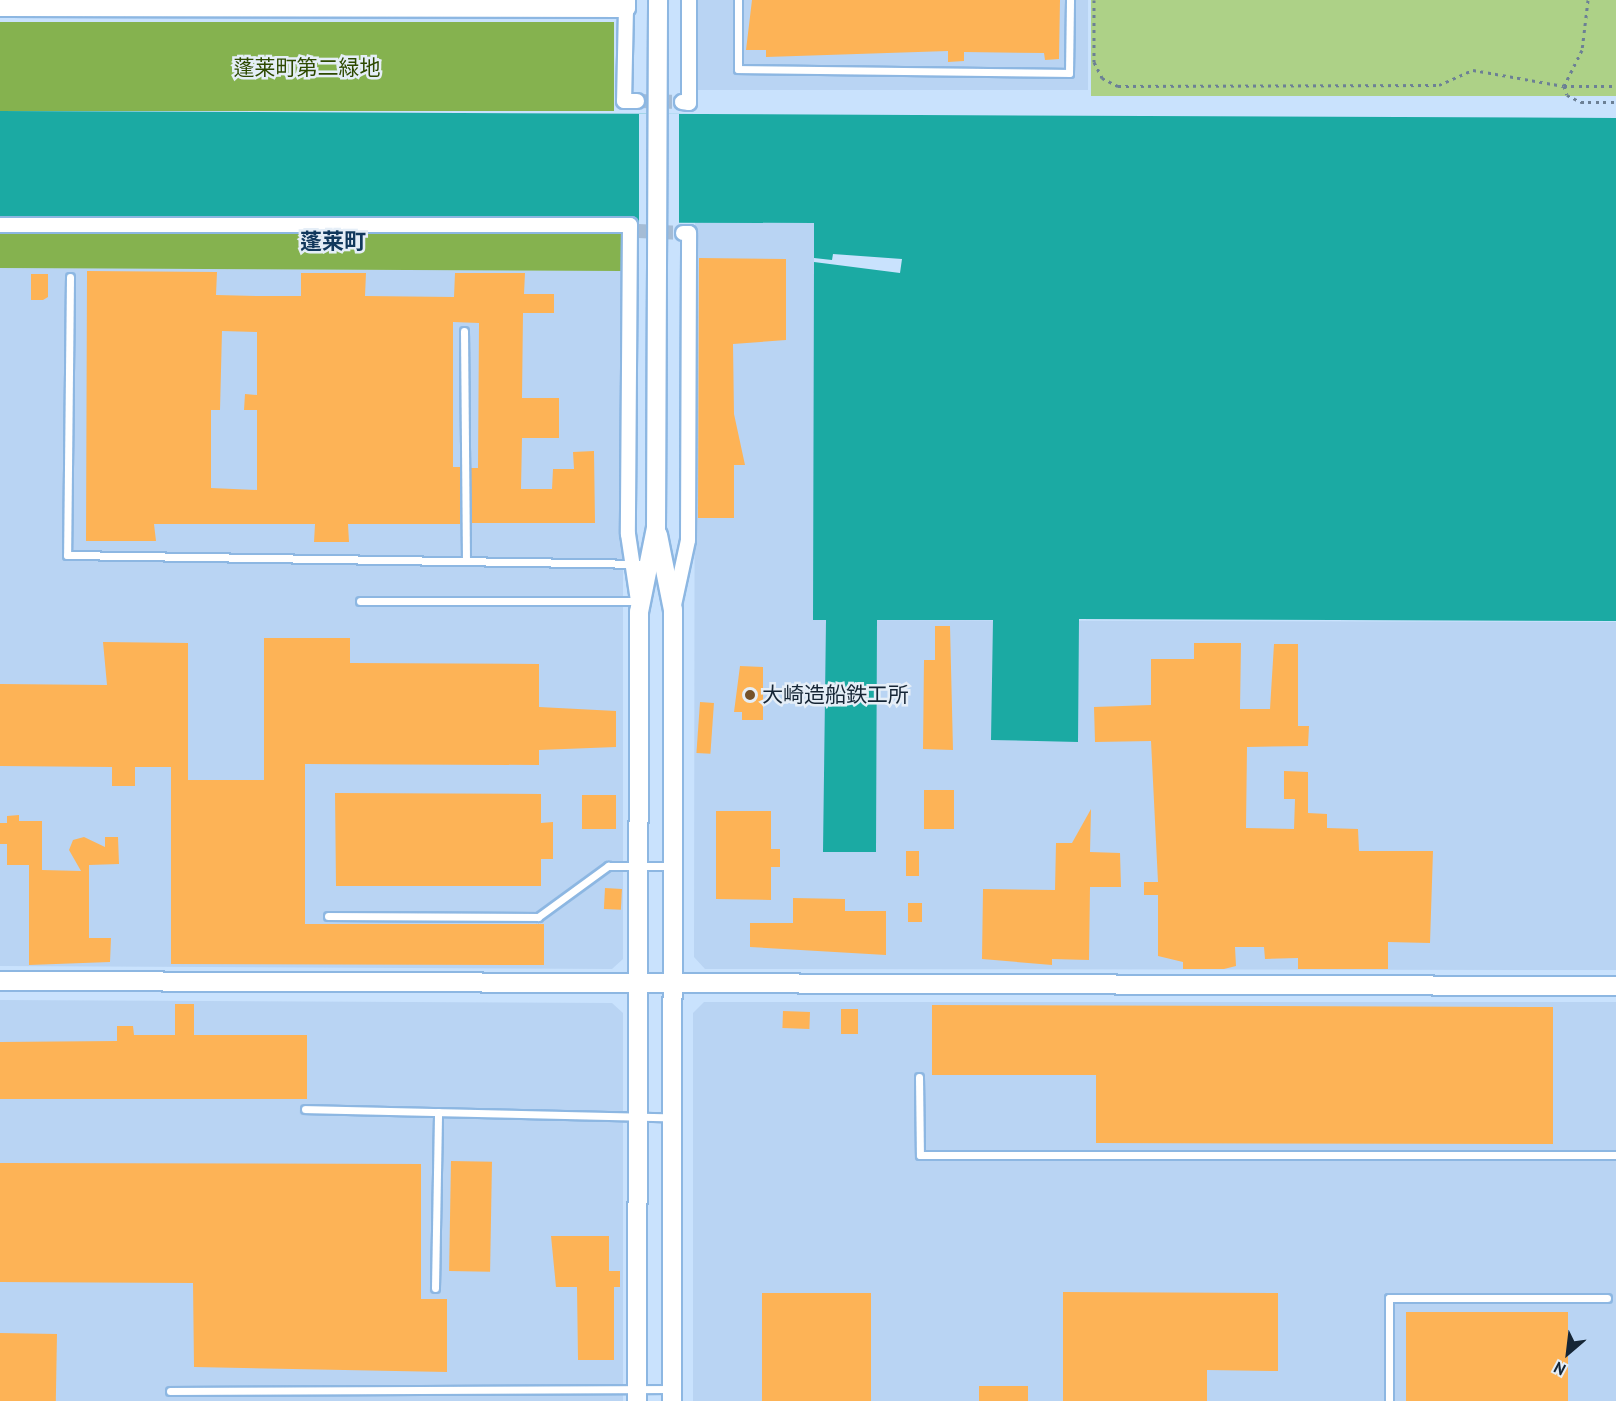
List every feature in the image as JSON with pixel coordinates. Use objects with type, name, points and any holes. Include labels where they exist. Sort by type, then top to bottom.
[{"type":"street","points":[[637,1394],[640,604],[656,528],[659,222],[658,0]]},
{"type":"street","points":[[682,102],[689,103],[689,0]]},
{"type":"street","points":[[0,7],[626,4],[624,101],[638,101]]},
{"type":"street","points":[[0,225],[630,225],[634,232],[648,564],[673,610]]},
{"type":"street","points":[[673,1395],[673,610],[688,540],[688,233],[683,232]]},
{"type":"street","points":[[0,981],[1616,986]]},
{"type":"lane","points":[[738,0],[738,69],[1069,73],[1070,0]]},
{"type":"lane","points":[[70,277],[67,555],[648,564]]},
{"type":"lane","points":[[464,331],[466,561]]},
{"type":"lane","points":[[360,601],[640,604]]},
{"type":"lane","points":[[328,916],[538,917],[608,866],[673,866]]},
{"type":"lane","points":[[920,1077],[920,1155],[1616,1155]]},
{"type":"lane","points":[[305,1109],[673,1117]]},
{"type":"lane","points":[[435,1288],[438,1112]]},
{"type":"lane","points":[[1389,1401],[1389,1298],[1607,1298]]},
{"type":"lane","points":[[170,1391],[673,1395]]},
{"type":"path","points":[[1094,0],[1094,62],[1102,78],[1118,86],[1439,85],[1473,70],[1564,86],[1616,86]]},
{"type":"path","points":[[1588,0],[1582,50],[1564,86],[1567,95],[1581,102],[1616,102]]},
{"type":"shaded area","points":[[695,0],[1088,0],[1088,90],[695,90]]},
{"type":"shaded area","points":[[1091,0],[1616,0],[1616,96],[1091,96]]},
{"type":"shaded area","points":[[0,111],[1616,118],[1616,621],[1079,619],[1078,742],[991,740],[993,620],[877,620],[876,852],[823,852],[826,620],[813,620],[814,262],[900,273],[902,259],[833,254],[832,260],[814,258],[814,223],[0,221]]},
{"type":"shaded area","points":[[695,222],[814,223],[814,620],[1616,622],[1616,970],[705,969],[694,957]]},
{"type":"shaded area","points":[[0,268],[623,271],[623,959],[612,969],[0,966]]},
{"type":"shaded area","points":[[0,1000],[612,1003],[623,1013],[623,1401],[0,1401]]},
{"type":"shaded area","points":[[704,1002],[1616,1002],[1616,1401],[693,1401],[693,1013]]},
{"type":"green space","name":"蓬莱町第二緑地","points":[[0,22],[614,22],[614,111],[0,111]]},
{"type":"green space","points":[[0,230],[618,231],[623,233],[623,271],[0,268]]},
{"type":"pier","points":[[639,114],[679,114],[679,223],[639,223]]},
{"type":"building","points":[[752,0],[1060,0],[1059,59],[1045,60],[1044,53],[964,52],[964,61],[948,62],[948,51],[766,57],[766,50],[746,50]]},
{"type":"building","points":[[699,258],[786,259],[786,340],[733,344],[734,414],[745,465],[734,465],[734,518],[698,518]]},
{"type":"building","points":[[87,271],[217,272],[216,295],[258,296],[301,296],[301,273],[366,273],[365,296],[454,297],[455,273],[525,273],[524,294],[554,294],[554,313],[523,313],[522,398],[559,398],[559,438],[522,438],[521,489],[552,489],[553,469],[574,469],[573,452],[594,451],[595,523],[471,523],[471,468],[478,468],[479,323],[453,322],[453,467],[460,467],[460,524],[348,524],[349,542],[314,542],[315,524],[154,524],[156,541],[86,541]],"holes":[[[222,331],[257,332],[257,395],[245,394],[244,410],[257,410],[257,490],[211,488],[211,410],[220,410]]]},
{"type":"building","points":[[31,274],[48,274],[48,297],[43,300],[31,300]]},
{"type":"building","points":[[935,626],[950,626],[953,750],[923,749],[924,660],[935,660]]},
{"type":"building","points":[[264,638],[350,638],[350,663],[539,664],[539,707],[616,711],[616,747],[539,750],[539,765],[305,764],[305,924],[544,924],[544,965],[171,964],[171,767],[135,767],[135,786],[112,786],[112,767],[0,766],[0,684],[107,685],[103,642],[188,643],[188,780],[264,780]]},
{"type":"building","points":[[1194,643],[1241,643],[1240,709],[1270,709],[1274,644],[1298,644],[1298,726],[1309,726],[1308,746],[1247,747],[1246,828],[1294,829],[1295,799],[1284,799],[1284,771],[1308,772],[1308,813],[1327,814],[1327,828],[1358,829],[1359,851],[1433,851],[1430,943],[1388,942],[1388,969],[1298,969],[1298,958],[1265,959],[1264,947],[1235,947],[1236,966],[1224,969],[1183,969],[1183,962],[1158,956],[1158,895],[1144,895],[1144,882],[1158,882],[1151,741],[1095,742],[1094,707],[1151,705],[1151,659],[1194,659]]},
{"type":"building","points":[[740,666],[763,667],[763,720],[742,720],[742,712],[734,712]]},
{"type":"building","points":[[700,702],[714,703],[710,754],[696,753]]},
{"type":"building","points":[[924,790],[954,790],[954,829],[924,829]]},
{"type":"building","points":[[335,793],[541,794],[541,823],[553,822],[553,859],[541,859],[541,886],[336,886]]},
{"type":"building","points":[[582,795],[616,795],[616,829],[582,829]]},
{"type":"building","points":[[1091,809],[1090,852],[1120,853],[1121,887],[1090,887],[1089,960],[1052,959],[1052,965],[982,959],[983,889],[1055,890],[1056,843],[1072,843]]},
{"type":"building","points":[[716,811],[771,811],[771,849],[780,849],[780,867],[771,867],[771,900],[716,899]]},
{"type":"building","points":[[19,815],[19,821],[42,821],[42,870],[81,871],[69,850],[73,840],[84,837],[105,847],[105,837],[118,837],[119,864],[89,865],[89,938],[111,938],[110,962],[29,965],[29,865],[7,865],[7,844],[0,844],[0,823],[7,823],[7,816]]},
{"type":"building","points":[[906,851],[919,851],[919,876],[906,876]]},
{"type":"building","points":[[605,888],[622,889],[621,910],[604,909]]},
{"type":"building","points":[[793,898],[845,899],[845,911],[886,911],[886,955],[750,947],[750,923],[793,923]]},
{"type":"building","points":[[908,903],[922,903],[922,922],[908,922]]},
{"type":"building","points":[[175,1004],[194,1004],[194,1035],[307,1035],[307,1099],[0,1099],[0,1042],[117,1041],[117,1026],[133,1026],[134,1035],[175,1035]]},
{"type":"building","points":[[932,1005],[1553,1007],[1553,1144],[1096,1143],[1096,1075],[932,1075]]},
{"type":"building","points":[[841,1009],[858,1009],[858,1034],[841,1034]]},
{"type":"building","points":[[783,1011],[810,1012],[809,1029],[782,1028]]},
{"type":"building","points":[[451,1161],[492,1162],[490,1272],[449,1271]]},
{"type":"building","points":[[0,1163],[421,1164],[421,1299],[447,1299],[447,1372],[194,1367],[193,1283],[0,1282]]},
{"type":"building","points":[[551,1236],[609,1236],[609,1271],[620,1271],[620,1287],[614,1287],[614,1360],[578,1360],[577,1287],[556,1287]]},
{"type":"building","points":[[1063,1292],[1278,1293],[1278,1371],[1207,1370],[1207,1401],[1063,1401]]},
{"type":"building","points":[[762,1293],[871,1293],[871,1401],[762,1401]]},
{"type":"building","points":[[1406,1312],[1568,1312],[1568,1401],[1406,1401]]},
{"type":"building","points":[[0,1333],[57,1334],[56,1401],[0,1401]]},
{"type":"building","points":[[979,1386],[1028,1386],[1028,1401],[979,1401]]},
{"type":"tunnel","points":[[637,101],[682,102]]},
{"type":"tunnel","points":[[638,231],[683,233]]},
{"type":"place","name":"大崎造船鉄工所","points":[[750,695]]},
{"type":"district","name":"蓬莱町","points":[[333,242]]}]
